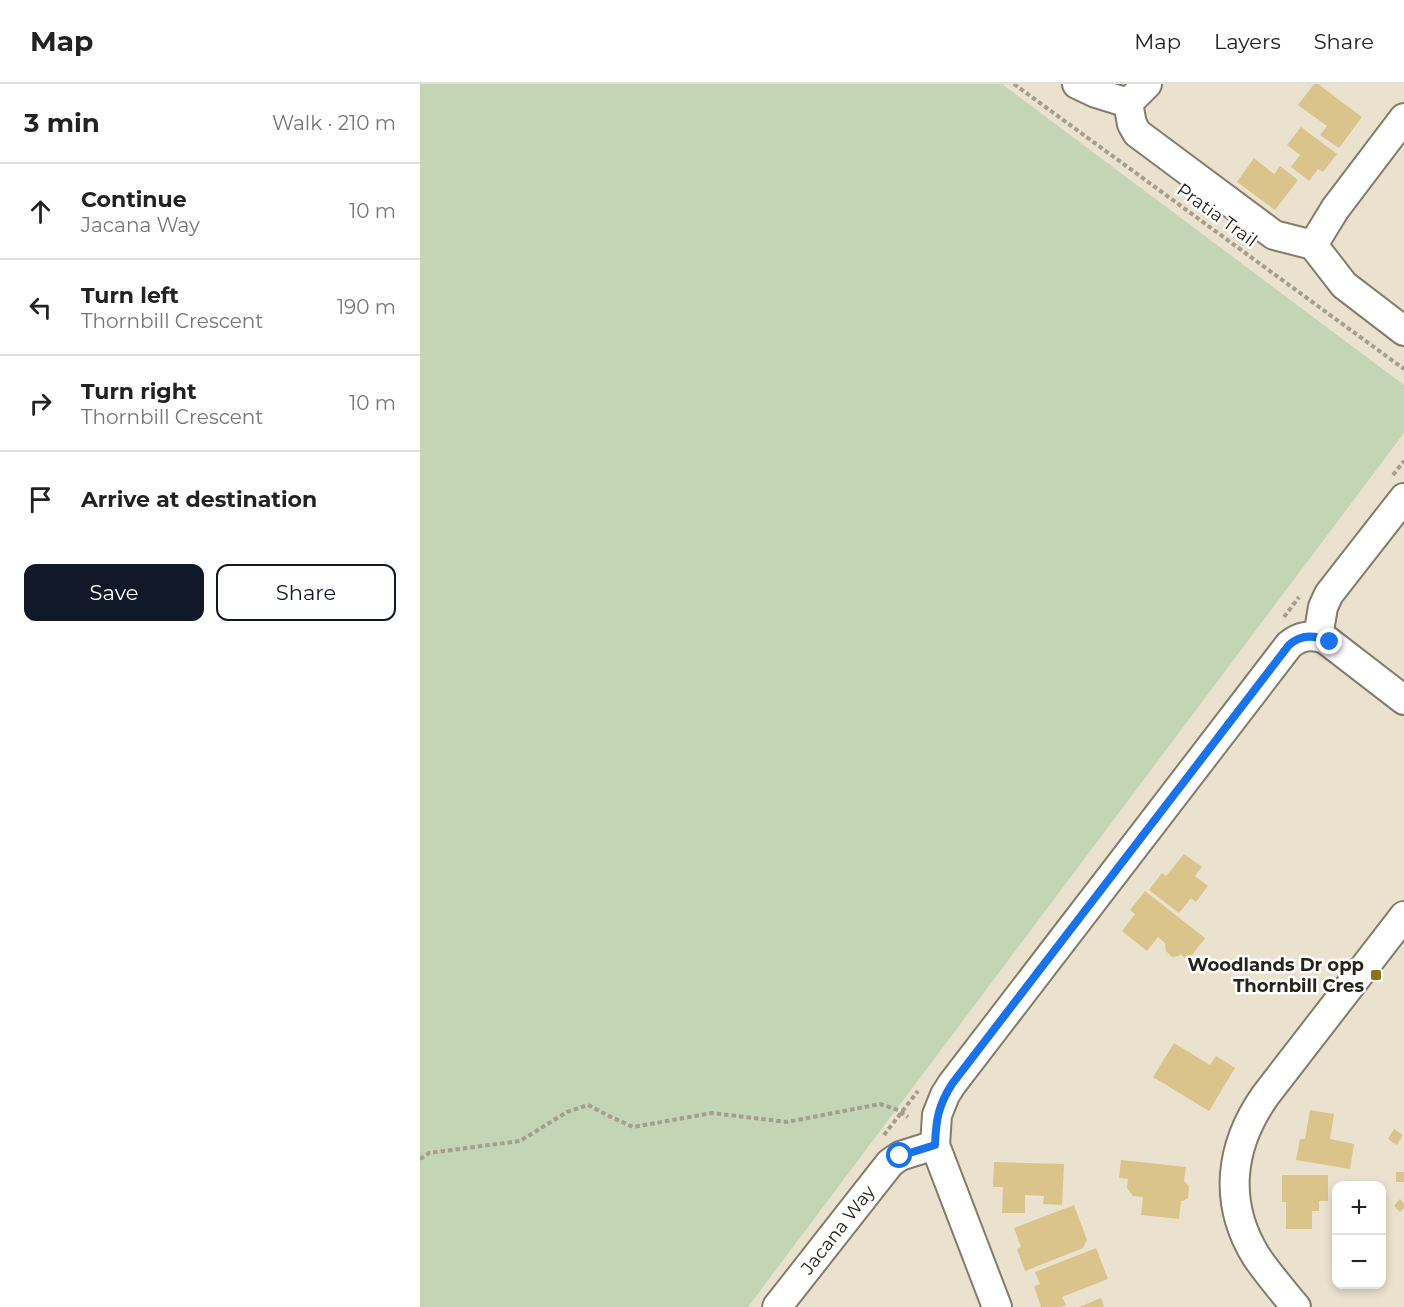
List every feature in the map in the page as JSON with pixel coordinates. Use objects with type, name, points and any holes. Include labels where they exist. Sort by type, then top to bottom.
[{"type":"street","points":[[1077,84],[1096,93],[1137,93],[1132,124],[1137,133],[1275,235],[1313,244],[1344,285],[1404,331]]},
{"type":"street","points":[[1313,244],[1335,209],[1404,118]]},
{"type":"street","points":[[1318,637],[1326,599],[1404,498]]},
{"type":"street","points":[[997,1307],[935,1145],[937,1115],[952,1084],[1289,645],[1298,639],[1311,636],[1330,642],[1404,699]]},
{"type":"street","points":[[1285,1303],[1257,1257],[1238,1214],[1235,1175],[1244,1133],[1265,1096],[1404,916]]},
{"type":"street","name":"Jacana Way","points":[[777,1307],[890,1163],[907,1153],[935,1145]]},
{"type":"path","name":"Pratia Trail","points":[[1014,84],[1404,369]]},
{"type":"path","points":[[420,1159],[429,1153],[520,1141],[567,1112],[588,1105],[633,1127],[712,1113],[787,1122],[880,1104],[898,1110],[908,1118]]},
{"type":"green space","points":[[420,84],[1002,84],[1404,385],[1404,433],[748,1307],[420,1307]]},
{"type":"building","points":[[1314,84],[1318,84],[1362,117],[1339,148],[1320,135],[1327,126],[1298,105]]},
{"type":"building","points":[[1301,127],[1337,154],[1323,172],[1318,169],[1309,181],[1291,167],[1300,155],[1287,145]]},
{"type":"building","points":[[1254,158],[1274,174],[1280,166],[1298,180],[1275,210],[1237,182]]},
{"type":"building","points":[[1184,854],[1202,867],[1195,876],[1208,886],[1196,902],[1191,898],[1179,913],[1149,890],[1162,873],[1166,876]]},
{"type":"building","points":[[1145,891],[1205,938],[1188,960],[1180,954],[1172,957],[1166,951],[1166,944],[1158,937],[1147,951],[1122,931],[1135,914],[1130,910]]},
{"type":"building","points":[[1174,1043],[1210,1065],[1216,1056],[1235,1068],[1209,1111],[1153,1077]]},
{"type":"building","points":[[1310,1110],[1334,1114],[1330,1139],[1354,1144],[1350,1169],[1296,1160],[1300,1139],[1305,1139]]},
{"type":"building","points":[[1394,1129],[1403,1135],[1397,1145],[1388,1139]]},
{"type":"building","points":[[1121,1160],[1186,1167],[1184,1181],[1189,1186],[1188,1198],[1181,1201],[1179,1219],[1141,1215],[1143,1197],[1133,1196],[1127,1188],[1128,1179],[1119,1178]]},
{"type":"building","points":[[994,1162],[1064,1164],[1062,1205],[1043,1204],[1044,1196],[1025,1195],[1025,1213],[1002,1213],[1003,1187],[993,1187]]},
{"type":"building","points":[[1396,1172],[1404,1172],[1404,1182],[1396,1182]]},
{"type":"building","points":[[1282,1175],[1328,1175],[1328,1201],[1319,1201],[1319,1211],[1312,1211],[1312,1229],[1286,1229],[1286,1202],[1282,1202]]},
{"type":"building","points":[[1400,1199],[1404,1203],[1404,1208],[1400,1212],[1394,1206]]},
{"type":"building","points":[[1074,1205],[1087,1240],[1083,1248],[1025,1271],[1017,1249],[1021,1247],[1014,1228]]},
{"type":"building","points":[[1096,1248],[1108,1279],[1062,1297],[1066,1305],[1041,1307],[1034,1286],[1040,1284],[1035,1272]]},
{"type":"building","points":[[1101,1298],[1104,1307],[1079,1307]]},
{"type":"place","name":"Woodlands Dr opp Thornbill Cres","points":[[1376,975]]},
{"type":"route","points":[[900,1156],[935,1145],[939,1107],[952,1084],[1289,645],[1298,639],[1311,636],[1330,642]]}]
